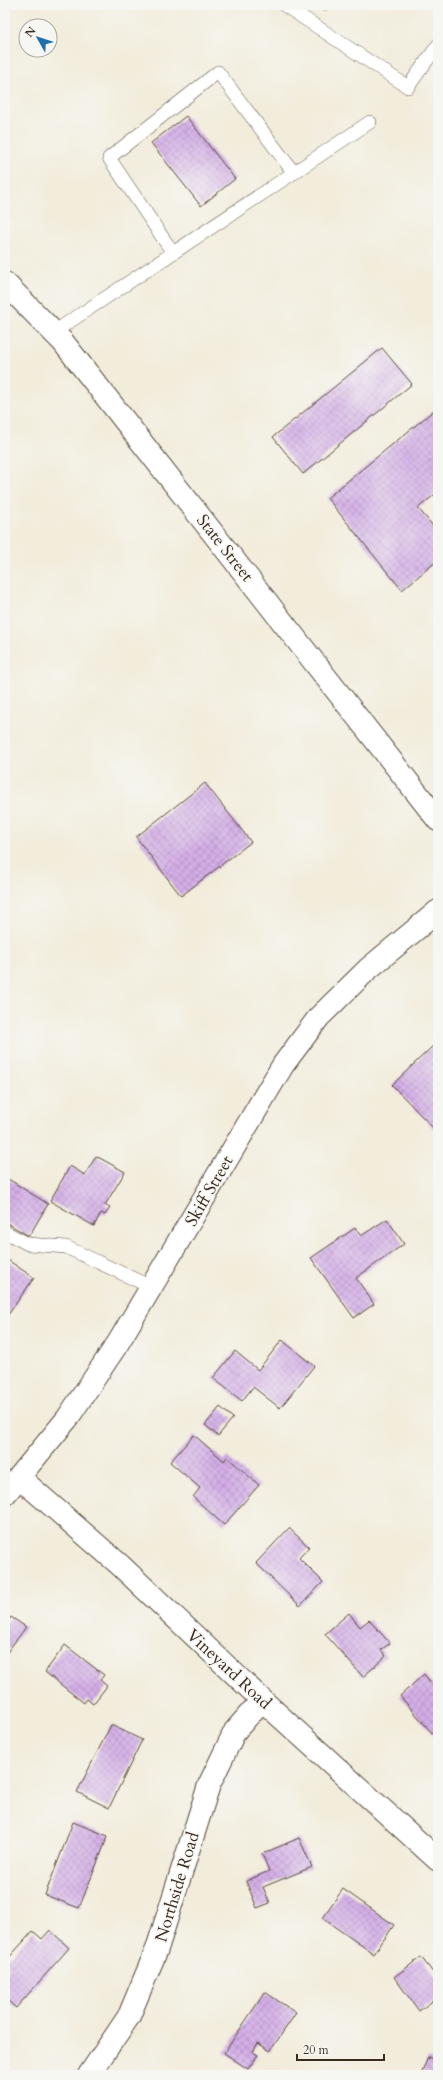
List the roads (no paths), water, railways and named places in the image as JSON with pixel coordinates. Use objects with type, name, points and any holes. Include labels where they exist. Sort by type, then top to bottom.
[{"type":"main road","name":"State Street","points":[[5,283],[54,332],[438,820]]},
{"type":"main road","name":"Skiff Street","points":[[5,1494],[20,1478],[67,1420],[118,1343],[283,1065],[315,1023],[368,970],[438,912]]},
{"type":"main road","name":"Vineyard Road","points":[[20,1478],[120,1565],[262,1700],[438,1860]]},
{"type":"main road","name":"Northside Road","points":[[90,2075],[129,2016],[157,1949],[209,1785],[220,1759],[235,1731],[262,1700]]},
{"type":"lane","points":[[284,5],[408,87],[438,46]]},
{"type":"lane","points":[[173,253],[109,158],[218,72],[294,173]]},
{"type":"lane","points":[[54,332],[370,122]]},
{"type":"lane","points":[[5,1232],[28,1244],[66,1247],[152,1287]]}]
